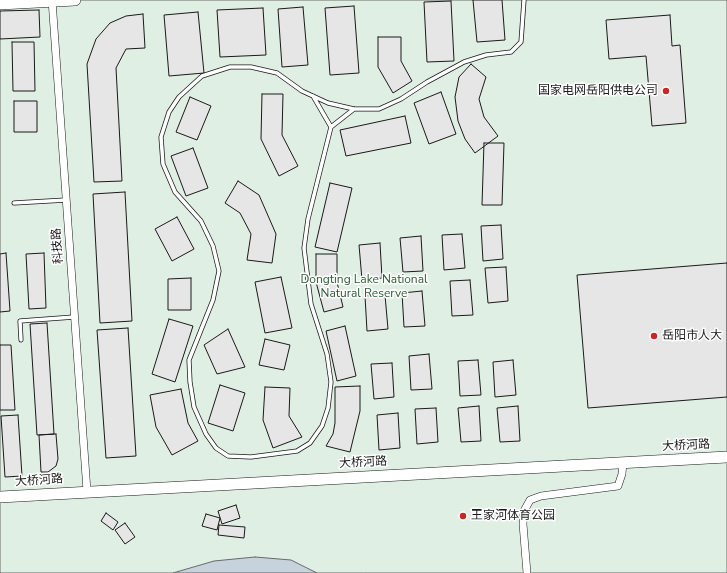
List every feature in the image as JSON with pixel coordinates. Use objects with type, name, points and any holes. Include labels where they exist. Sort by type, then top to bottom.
[{"type":"street","points":[[0,4],[75,0]]},
{"type":"street","name":"科技路","points":[[52,1],[86,491]]},
{"type":"street","name":"大桥河路","points":[[0,497],[86,491],[727,457]]},
{"type":"street","points":[[528,573],[523,524],[524,511],[530,500],[541,496],[618,486],[622,474],[623,462]]},
{"type":"lane","points":[[354,109],[330,126],[308,219],[304,248],[306,274],[311,304],[327,354],[331,382],[328,408],[322,426],[310,443],[296,451],[250,457],[228,456],[216,448],[206,434],[194,407],[190,382],[189,360],[213,300],[219,271],[213,246],[201,222],[175,192],[163,164],[161,137],[169,112],[179,96],[202,76],[230,67],[251,67],[277,73],[302,91],[328,103],[354,109],[379,109],[401,99],[464,62],[486,55],[511,52],[521,42],[524,0]]},
{"type":"lane","points":[[313,96],[330,126]]},
{"type":"lane","points":[[14,202],[66,200]]},
{"type":"lane","points":[[21,340],[20,321],[74,317]]},
{"type":"green space","name":"Dongting Lake National Natural Reserve","points":[[0,0],[727,0],[727,573],[0,573]]},
{"type":"shaded area","points":[[255,557],[291,560],[317,573],[173,573],[214,561]]},
{"type":"building","points":[[473,0],[502,0],[505,40],[477,42]]},
{"type":"building","points":[[451,1],[454,61],[427,62],[424,2]]},
{"type":"building","points":[[354,6],[359,73],[330,75],[325,8]]},
{"type":"building","points":[[303,7],[308,65],[282,67],[278,9]]},
{"type":"building","points":[[263,8],[266,55],[220,57],[217,10]]},
{"type":"building","points":[[39,10],[40,37],[0,39],[0,11]]},
{"type":"building","points":[[198,12],[204,73],[169,76],[164,15]]},
{"type":"building","points":[[143,14],[145,48],[126,49],[116,68],[122,181],[94,182],[87,64],[96,39],[110,23],[126,16]]},
{"type":"building","name":"国家电网岳阳供电公司","points":[[670,15],[672,46],[680,45],[686,123],[652,126],[646,56],[609,59],[606,20]]},
{"type":"building","points":[[378,37],[401,37],[401,61],[412,81],[393,93],[378,67]]},
{"type":"building","points":[[12,42],[34,42],[35,91],[13,91]]},
{"type":"building","points":[[471,64],[486,77],[479,99],[484,117],[498,136],[475,153],[465,139],[458,121],[455,97],[459,77]]},
{"type":"building","points":[[441,92],[456,134],[429,144],[414,103]]},
{"type":"building","points":[[262,94],[283,94],[282,135],[298,166],[279,176],[261,139]]},
{"type":"building","points":[[190,97],[211,106],[197,140],[176,132]]},
{"type":"building","points":[[14,101],[37,101],[37,132],[14,132]]},
{"type":"building","points":[[405,116],[411,143],[346,156],[340,130]]},
{"type":"building","points":[[484,143],[504,143],[502,205],[482,205]]},
{"type":"building","points":[[193,148],[208,188],[186,196],[171,156]]},
{"type":"building","points":[[238,181],[259,195],[276,234],[272,263],[247,260],[251,234],[240,213],[225,203]]},
{"type":"building","points":[[330,183],[352,188],[337,252],[315,247]]},
{"type":"building","points":[[125,192],[132,321],[100,323],[93,194]]},
{"type":"building","points":[[177,217],[194,249],[172,261],[155,229]]},
{"type":"building","points":[[501,225],[503,259],[483,261],[481,226]]},
{"type":"building","points":[[462,234],[465,268],[444,270],[442,235]]},
{"type":"building","points":[[421,236],[423,271],[403,272],[400,238]]},
{"type":"building","points":[[380,243],[382,278],[362,280],[359,245]]},
{"type":"building","points":[[6,253],[10,311],[0,312],[0,254]]},
{"type":"building","points":[[44,253],[46,308],[29,309],[26,254]]},
{"type":"building","points":[[316,254],[337,254],[337,282],[343,307],[324,312],[316,282]]},
{"type":"building","name":"岳阳市人大","points":[[727,263],[727,397],[588,408],[577,275]]},
{"type":"building","points":[[506,267],[508,301],[488,303],[485,268]]},
{"type":"building","points":[[281,277],[292,328],[265,333],[255,282]]},
{"type":"building","points":[[191,278],[191,310],[168,310],[168,279]]},
{"type":"building","points":[[470,280],[473,315],[452,316],[450,281]]},
{"type":"building","points":[[422,291],[425,326],[404,327],[402,293]]},
{"type":"building","points":[[385,295],[388,329],[367,331],[365,296]]},
{"type":"building","points":[[169,319],[193,326],[175,382],[152,374]]},
{"type":"building","points":[[47,323],[54,434],[37,435],[30,324]]},
{"type":"building","points":[[345,326],[356,376],[337,381],[326,331]]},
{"type":"building","points":[[128,328],[136,456],[106,458],[97,330]]},
{"type":"building","points":[[228,329],[245,367],[217,374],[204,345]]},
{"type":"building","points":[[265,339],[290,345],[284,370],[259,365]]},
{"type":"building","points":[[0,345],[11,345],[15,410],[0,410]]},
{"type":"building","points":[[429,354],[432,389],[411,390],[409,356]]},
{"type":"building","points":[[478,360],[481,395],[460,396],[458,361]]},
{"type":"building","points":[[513,360],[516,395],[495,397],[493,362]]},
{"type":"building","points":[[392,363],[394,397],[374,399],[371,364]]},
{"type":"building","points":[[220,385],[245,393],[233,431],[208,423]]},
{"type":"building","points":[[360,386],[360,411],[350,452],[326,446],[333,434],[335,423],[335,387]]},
{"type":"building","points":[[265,387],[290,388],[289,416],[302,437],[273,448],[263,420]]},
{"type":"building","points":[[181,389],[188,423],[198,441],[172,455],[156,427],[150,395]]},
{"type":"building","points":[[479,406],[481,441],[461,442],[458,408]]},
{"type":"building","points":[[518,406],[520,441],[500,442],[497,408]]},
{"type":"building","points":[[436,408],[438,442],[417,444],[415,409]]},
{"type":"building","points":[[398,413],[400,448],[379,450],[377,415]]},
{"type":"building","points":[[18,415],[22,476],[5,477],[1,416]]},
{"type":"building","points":[[56,434],[58,459],[56,466],[48,472],[41,472],[39,435]]},
{"type":"building","points":[[236,505],[240,518],[222,524],[218,511]]},
{"type":"building","points":[[106,513],[118,522],[113,530],[101,521]]},
{"type":"building","points":[[206,514],[220,518],[217,530],[202,526]]},
{"type":"building","points":[[125,523],[135,537],[125,544],[115,530]]},
{"type":"building","points":[[219,525],[245,527],[244,538],[218,535]]},
{"type":"place","name":"国家电网岳阳供电公司","points":[[666,91]]},
{"type":"place","name":"岳阳市人大","points":[[654,336]]},
{"type":"place","name":"王家河体育公园","points":[[463,516]]}]
